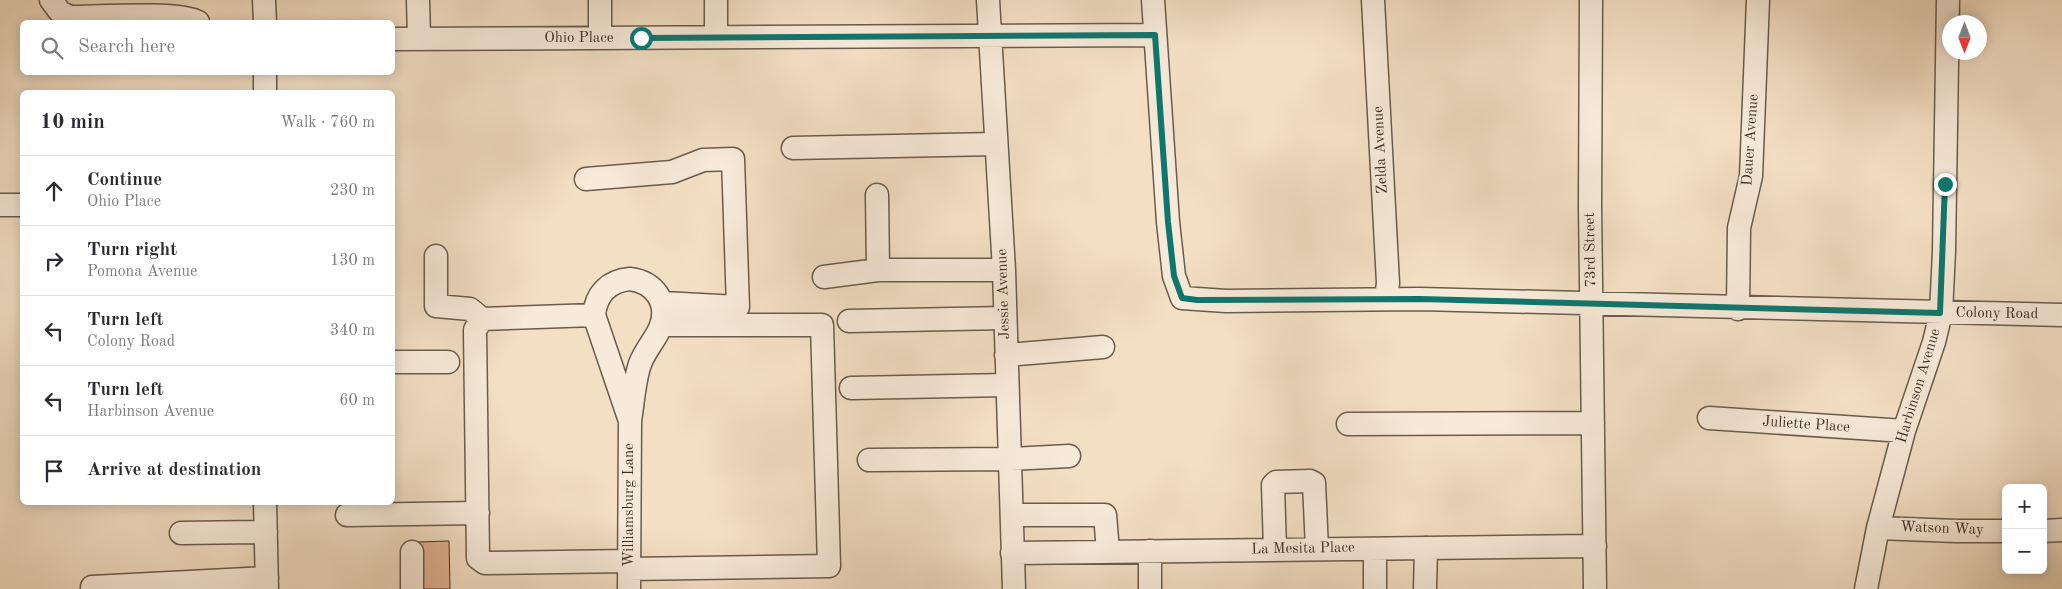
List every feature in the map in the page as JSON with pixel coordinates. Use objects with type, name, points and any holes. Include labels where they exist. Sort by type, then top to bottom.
[{"type":"street","points":[[51,0],[60,12],[70,17],[172,17],[195,20]]},
{"type":"street","points":[[264,0],[265,20]]},
{"type":"street","points":[[418,0],[419,39]]},
{"type":"street","points":[[600,0],[600,38]]},
{"type":"street","points":[[716,0],[716,37]]},
{"type":"street","name":"Jessie Avenue","points":[[988,0],[995,144],[1004,270],[1014,589]]},
{"type":"street","points":[[1153,0],[1155,35]]},
{"type":"street","name":"Zelda Avenue","points":[[1373,0],[1388,283],[1386,299]]},
{"type":"street","name":"73rd Street","points":[[1591,0],[1590,206],[1595,589]]},
{"type":"street","name":"Dauer Avenue","points":[[1738,309],[1739,228],[1751,176],[1758,0]]},
{"type":"street","name":"Harbinson Avenue","points":[[1866,589],[1878,528],[1904,431],[1934,342],[1940,313],[1944,251],[1948,0]]},
{"type":"street","name":"Ohio Place","points":[[395,40],[1155,35]]},
{"type":"street","name":"Colony Road","points":[[1155,35],[1168,222],[1174,276],[1182,298],[1226,301],[1386,299],[1592,303],[1738,309],[2062,315]]},
{"type":"street","points":[[265,75],[265,90]]},
{"type":"street","points":[[793,148],[995,144]]},
{"type":"street","points":[[436,256],[436,306],[470,309],[482,319],[594,315],[597,299],[601,292],[614,282],[622,280],[638,280],[646,284],[659,295],[663,303],[738,307],[733,159],[703,160],[672,172],[586,179]]},
{"type":"street","points":[[877,195],[878,270]]},
{"type":"street","points":[[0,205],[20,205]]},
{"type":"street","points":[[824,277],[878,270],[1004,270]]},
{"type":"street","name":"Williamsburg Lane","points":[[629,573],[630,421],[640,364],[661,325],[663,303]]},
{"type":"street","name":"Williamsburg Lane","points":[[594,315],[630,421]]},
{"type":"street","points":[[849,321],[1005,318]]},
{"type":"street","points":[[482,319],[475,330],[478,558],[485,563],[629,573],[828,566],[822,325],[661,325]]},
{"type":"street","points":[[1006,355],[1103,347]]},
{"type":"street","points":[[395,362],[448,362]]},
{"type":"street","points":[[851,388],[1007,385]]},
{"type":"street","name":"Juliette Place","points":[[1709,418],[1904,431]]},
{"type":"street","points":[[1348,424],[1593,423]]},
{"type":"street","points":[[869,460],[1011,459],[1069,456]]},
{"type":"street","points":[[1275,549],[1273,485],[1276,482],[1310,481],[1314,483],[1317,549]]},
{"type":"street","points":[[92,587],[267,584],[265,505]]},
{"type":"street","points":[[347,515],[478,513]]},
{"type":"street","points":[[1012,515],[1105,515],[1108,551]]},
{"type":"street","name":"Watson Way","points":[[1878,528],[2002,531]]},
{"type":"street","points":[[2047,530],[2062,530]]},
{"type":"street","points":[[181,533],[266,532]]},
{"type":"street","name":"La Mesita Place","points":[[1012,553],[1595,546]]},
{"type":"street","points":[[1425,589],[1426,548]]},
{"type":"street","points":[[1375,549],[1375,589]]},
{"type":"street","points":[[1150,551],[1150,589]]},
{"type":"street","points":[[412,552],[412,589]]},
{"type":"building","points":[[449,541],[450,589],[418,589],[417,542]]},
{"type":"route","points":[[641,38],[1155,35],[1167,215],[1174,276],[1182,298],[1197,300],[1420,299],[1940,313],[1944,251],[1945,184]]}]
